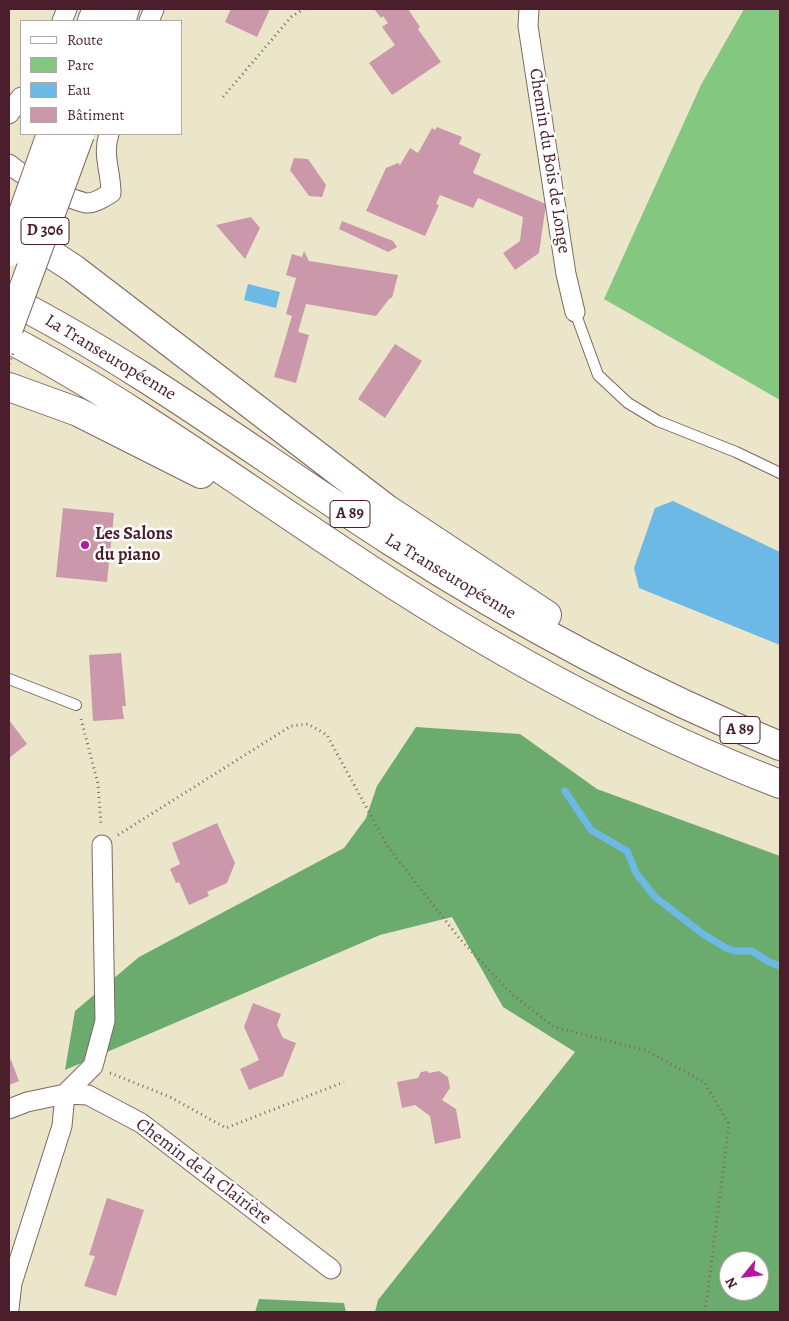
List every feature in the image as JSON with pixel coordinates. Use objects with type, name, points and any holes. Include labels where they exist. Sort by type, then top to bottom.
[{"type":"main road","name":"D 306","points":[[9,252],[51,135]]},
{"type":"main road","name":"D 306","points":[[9,328],[80,135]]},
{"type":"main road","points":[[9,226],[74,269],[387,509],[439,545],[700,713]]},
{"type":"main road","name":"La Transeuropéenne","points":[[9,299],[61,326],[138,373],[391,541],[463,586],[541,631],[700,713],[780,746]]},
{"type":"main road","name":"La Transeuropéenne","points":[[9,339],[130,408],[372,571],[484,639],[600,702],[680,741],[780,784]]},
{"type":"main road","points":[[9,387],[78,412],[216,482],[372,571]]},
{"type":"street","name":"Chemin du Bois de Longe","points":[[530,9],[528,26],[566,274],[575,312]]},
{"type":"street","points":[[9,114],[20,98]]},
{"type":"street","points":[[9,164],[22,175],[87,203],[99,200],[111,193],[111,177],[106,160],[105,146],[109,135]]},
{"type":"street","points":[[9,1309],[12,1283],[62,1126],[65,1094],[93,1066],[105,1021],[102,845]]},
{"type":"street","name":"Chemin de la Clairière","points":[[9,1109],[27,1102],[65,1094],[88,1095],[141,1123],[332,1269]]},
{"type":"lane","points":[[575,312],[598,375],[628,403],[658,422],[736,452],[780,473]]},
{"type":"lane","points":[[9,679],[76,705]]},
{"type":"path","points":[[223,97],[292,16],[304,9]]},
{"type":"path","points":[[76,705],[98,784],[102,845],[291,726],[308,724],[327,735],[388,847],[459,938],[512,994],[554,1027],[645,1050],[704,1082],[729,1124],[705,1312]]},
{"type":"path","points":[[93,1066],[170,1097],[226,1128],[344,1082]]},
{"type":"green space","points":[[744,9],[780,9],[780,400],[604,299],[701,85]]},
{"type":"green space","points":[[416,727],[520,734],[597,789],[780,856],[780,1312],[375,1312],[378,1300],[575,1052],[503,1007],[452,917],[380,935],[65,1070],[75,1011],[139,957],[344,848],[366,818],[377,786]]},
{"type":"green space","points":[[259,1299],[344,1303],[346,1312],[255,1312]]},
{"type":"water","points":[[248,284],[280,292],[276,308],[244,300]]},
{"type":"water","points":[[673,501],[780,552],[780,645],[639,588],[634,568],[655,508]]},
{"type":"building","points":[[231,9],[270,9],[257,37],[225,22]]},
{"type":"building","points":[[374,9],[408,9],[420,27],[418,29],[441,62],[392,95],[369,63],[395,45],[382,27],[388,23]]},
{"type":"building","points":[[437,127],[462,137],[459,144],[481,154],[473,173],[546,204],[539,253],[515,270],[503,253],[520,241],[523,217],[478,198],[473,208],[440,195],[436,204],[439,205],[425,236],[366,211],[386,168],[398,163],[400,165],[410,148],[418,153],[432,128],[435,130]]},
{"type":"building","points":[[294,158],[308,159],[326,185],[322,197],[309,196],[290,170]]},
{"type":"building","points":[[251,217],[260,228],[245,259],[216,225]]},
{"type":"building","points":[[342,221],[393,241],[397,247],[388,252],[339,229]]},
{"type":"building","points":[[304,251],[309,261],[398,275],[392,298],[376,316],[306,304],[298,332],[309,335],[296,383],[274,377],[292,316],[286,314],[296,278],[286,275],[292,254],[302,257]]},
{"type":"building","points":[[395,344],[422,361],[385,418],[358,399]]},
{"type":"building","name":"Les Salons du piano","points":[[63,508],[114,513],[107,582],[56,577]]},
{"type":"building","points":[[121,653],[126,706],[122,706],[124,719],[93,721],[89,655]]},
{"type":"building","points":[[9,720],[27,744],[9,758]]},
{"type":"building","points":[[217,823],[235,863],[227,883],[207,892],[209,896],[189,905],[179,882],[176,883],[170,869],[180,864],[172,843]]},
{"type":"building","points":[[253,1003],[281,1014],[277,1025],[283,1038],[296,1043],[283,1076],[249,1090],[240,1069],[259,1060],[244,1027]]},
{"type":"building","points":[[9,1059],[19,1081],[9,1085]]},
{"type":"building","points":[[427,1071],[429,1073],[439,1071],[448,1077],[450,1088],[442,1100],[456,1109],[461,1138],[435,1144],[430,1116],[415,1105],[402,1108],[397,1082],[418,1078],[421,1072]]},
{"type":"building","points":[[107,1198],[144,1210],[116,1296],[84,1286],[95,1256],[89,1255]]},
{"type":"waterway","points":[[565,791],[591,830],[627,851],[636,873],[655,897],[703,934],[726,948],[735,951],[752,951],[769,962],[780,966]]},
{"type":"place","name":"Les Salons du piano","points":[[85,545]]}]
